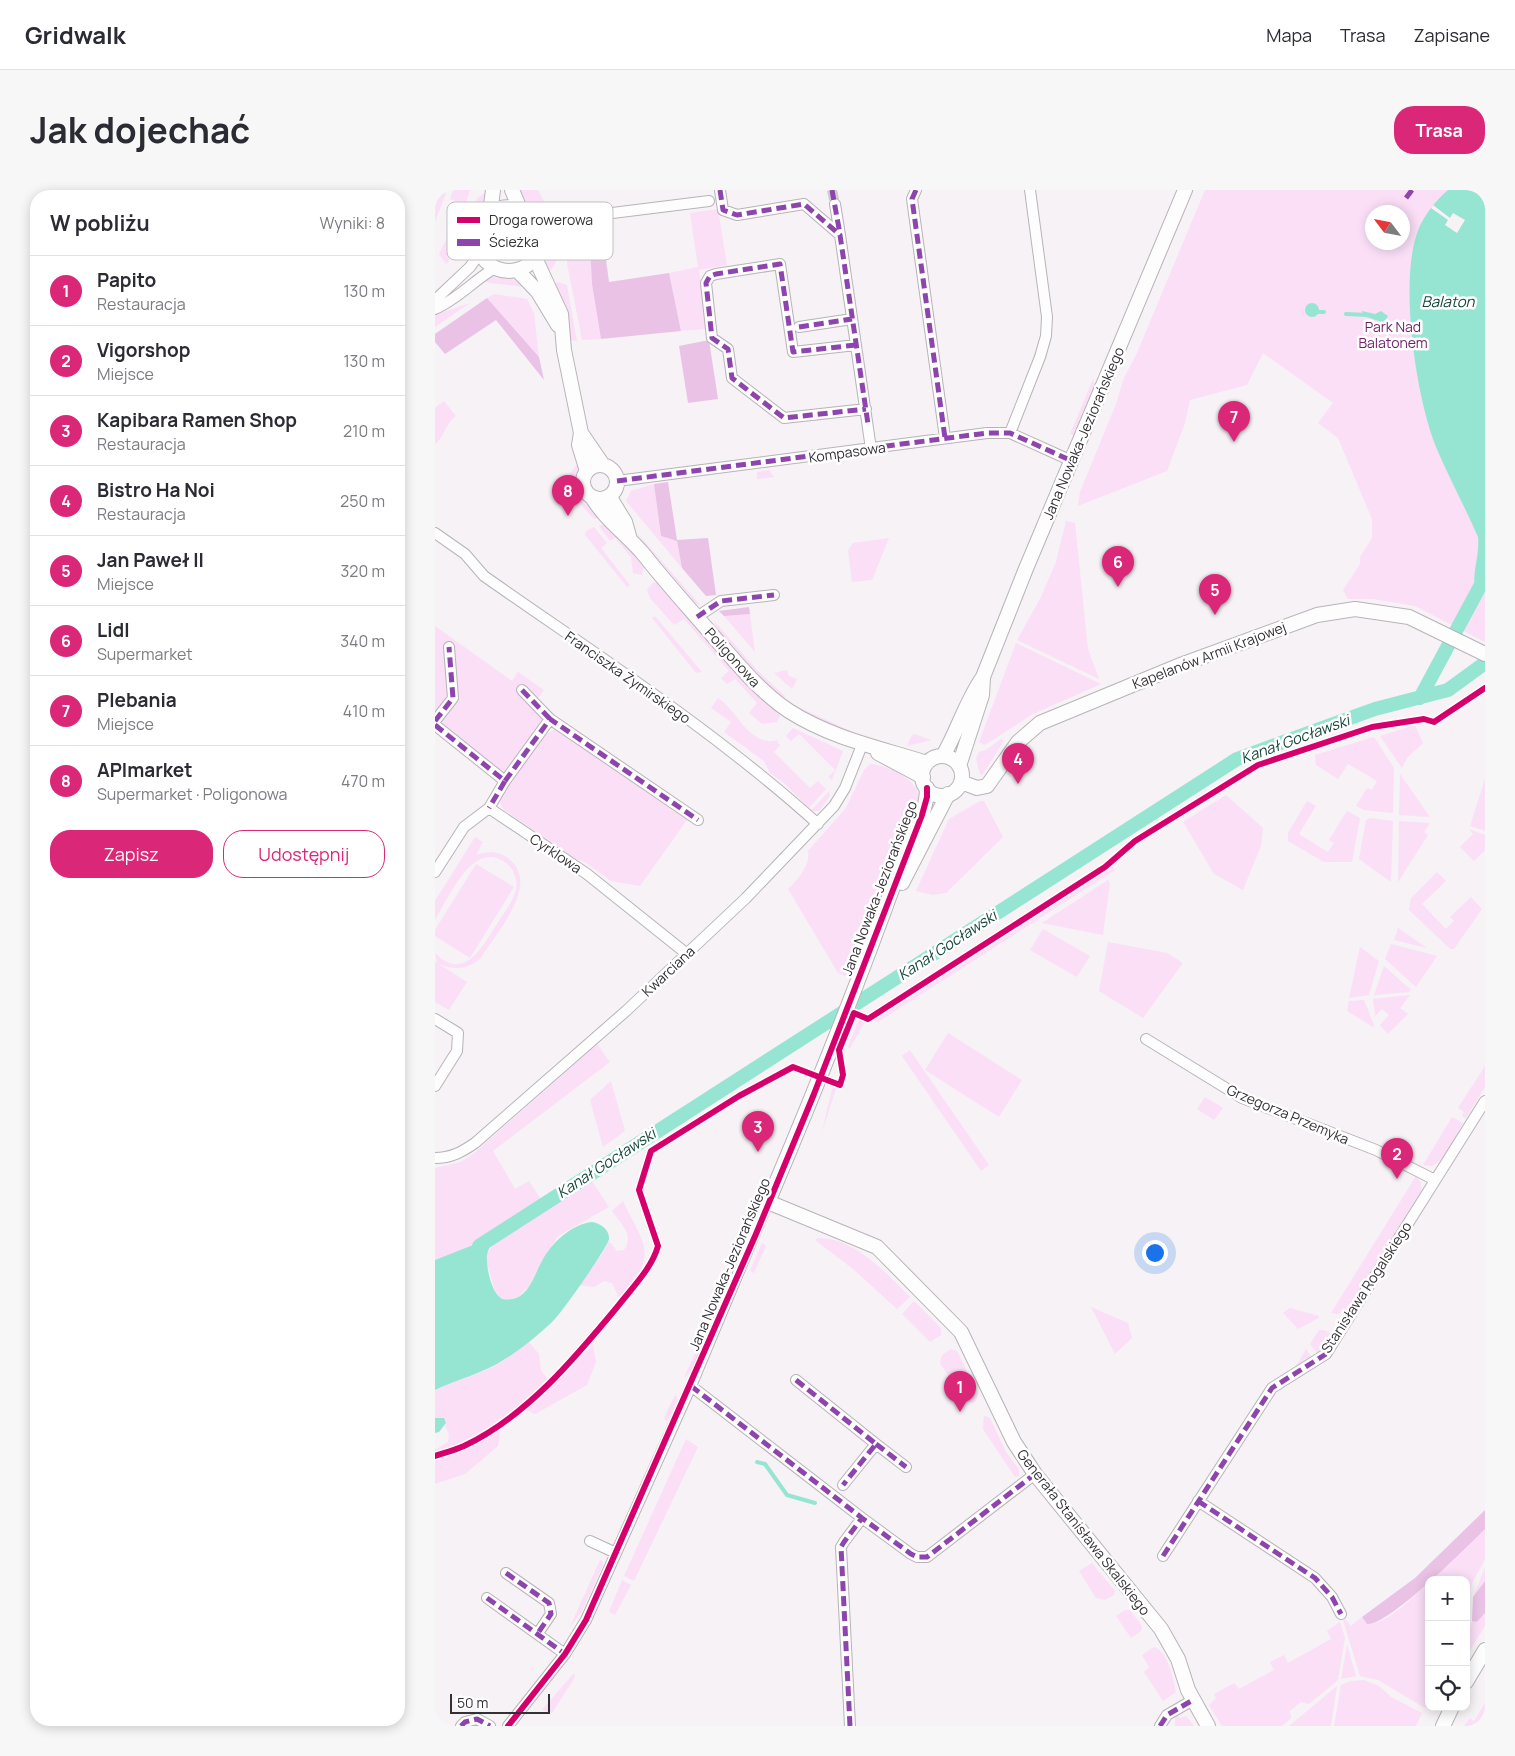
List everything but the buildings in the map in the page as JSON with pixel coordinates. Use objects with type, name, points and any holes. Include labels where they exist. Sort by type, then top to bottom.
[{"type":"street","points":[[512,190],[517,202]]},
{"type":"street","points":[[720,190],[723,210],[727,213],[737,215],[804,204],[840,235]]},
{"type":"street","points":[[916,190],[912,198],[945,438]]},
{"type":"street","points":[[1010,433],[1046,336],[1047,317],[1030,190]]},
{"type":"street","name":"Jana Nowaka-Jeziorańskiego","points":[[943,756],[956,734],[973,691],[983,677],[1185,190]]},
{"type":"street","points":[[613,213],[709,201]]},
{"type":"street","points":[[835,204],[871,449]]},
{"type":"street","points":[[435,300],[475,260]]},
{"type":"street","points":[[487,260],[495,268],[505,271],[517,270],[532,260]]},
{"type":"street","points":[[536,260],[561,314],[561,331],[581,433],[579,445],[587,471]]},
{"type":"street","points":[[856,345],[793,352],[780,264],[709,276],[706,283],[713,338],[728,349],[732,378],[785,418],[866,409]]},
{"type":"street","points":[[435,309],[443,306],[478,277],[495,268]]},
{"type":"street","points":[[517,270],[539,292],[561,331]]},
{"type":"street","points":[[799,327],[852,319]]},
{"type":"street","points":[[581,433],[603,465],[613,470],[617,481],[614,492],[609,496],[604,498],[592,497],[584,488],[584,476],[592,467],[603,465]]},
{"type":"street","name":"Kompasowa","points":[[617,481],[945,438],[1010,433],[1071,461]]},
{"type":"street","name":"Poligonowa","points":[[609,496],[625,522],[629,536]]},
{"type":"street","name":"Poligonowa","points":[[592,497],[607,518],[629,536],[738,664],[774,699],[789,711],[817,726],[862,745],[925,783]]},
{"type":"street","name":"Franciszka Żymirskiego","points":[[435,533],[465,554],[484,576],[660,699],[760,773],[818,824]]},
{"type":"street","points":[[697,617],[721,601],[774,595]]},
{"type":"street","name":"Kapelanów Armii Krajowej","points":[[961,782],[977,788],[987,786],[1018,742],[1040,722],[1297,620],[1335,611],[1355,609],[1409,617],[1484,653]]},
{"type":"street","points":[[449,646],[453,698],[435,723],[505,781]]},
{"type":"street","name":"Jana Nowaka-Jeziorańskiego","points":[[959,766],[982,695],[983,677]]},
{"type":"street","points":[[522,690],[550,719],[698,820]]},
{"type":"street","points":[[435,872],[464,827],[489,808],[505,781],[550,719]]},
{"type":"street","name":"Poligonowa","points":[[862,745],[927,762]]},
{"type":"street","name":"Kwarciana","points":[[435,1158],[446,1158],[460,1153],[475,1143],[617,1019],[753,891],[818,824],[842,794],[862,745]]},
{"type":"street","points":[[943,756],[955,761],[959,766],[961,782],[956,790],[948,794],[937,794],[925,783],[927,762],[943,756]]},
{"type":"street","name":"Jana Nowaka-Jeziorańskiego","points":[[508,1726],[565,1654],[586,1620],[691,1386],[814,1094],[840,1022],[886,909],[922,815],[927,797],[925,783]]},
{"type":"street","name":"Jana Nowaka-Jeziorańskiego","points":[[886,909],[920,851],[948,794]]},
{"type":"street","name":"Cyrklowa","points":[[489,808],[587,874],[687,954]]},
{"type":"street","points":[[435,1018],[458,1033],[457,1051],[435,1086]]},
{"type":"street","name":"Grzegorza Przemyka","points":[[1146,1039],[1242,1098],[1376,1150],[1435,1180]]},
{"type":"street","name":"Stanisława Rogalskiego","points":[[1163,1556],[1272,1388],[1327,1354],[1485,1101]]},
{"type":"street","name":"Generała Stanisława Skalskiego","points":[[768,1202],[877,1247],[961,1332],[1014,1442],[1035,1474],[1161,1629],[1178,1659],[1193,1700],[1208,1726]]},
{"type":"street","points":[[797,1380],[906,1467]]},
{"type":"street","points":[[691,1386],[862,1518],[917,1557],[927,1557],[1035,1474]]},
{"type":"street","points":[[843,1485],[876,1444]]},
{"type":"street","points":[[1198,1500],[1315,1578],[1333,1597],[1341,1614]]},
{"type":"street","points":[[850,1726],[841,1547],[862,1518]]},
{"type":"street","points":[[590,1541],[616,1553]]},
{"type":"street","points":[[506,1572],[549,1603],[551,1614],[537,1633]]},
{"type":"street","points":[[487,1598],[565,1654]]},
{"type":"street","points":[[1470,1675],[1485,1650]]},
{"type":"street","points":[[1160,1726],[1167,1715],[1193,1700]]},
{"type":"street","points":[[1443,1726],[1450,1711]]},
{"type":"street","points":[[461,1726],[469,1720],[477,1719],[490,1726]]},
{"type":"green space","points":[[435,190],[445,190],[446,193],[435,222]]},
{"type":"green space","points":[[453,190],[470,190],[466,202],[450,199]]},
{"type":"green space","points":[[518,190],[538,190],[544,202],[527,202]]},
{"type":"green space","points":[[1192,190],[1194,190],[1121,362]]},
{"type":"green space","name":"Park Nad Balatonem","points":[[1205,190],[1485,190],[1485,642],[1415,606],[1373,599],[1348,599],[1343,590],[1360,564],[1360,557],[1372,538],[1372,519],[1338,438],[1318,423],[1333,403],[1263,353],[1247,385],[1190,400],[1185,423],[1167,471],[1078,506],[1080,492],[1116,404],[1124,378],[1137,353]]},
{"type":"green space","points":[[487,192],[485,202],[476,202],[477,198]]},
{"type":"green space","points":[[718,209],[727,265],[699,270],[708,329],[681,331],[669,273],[698,267],[690,213]]},
{"type":"green space","points":[[447,238],[447,260],[449,260],[446,264],[439,254]]},
{"type":"green space","points":[[544,260],[557,260],[551,270],[546,274]]},
{"type":"green space","points":[[567,260],[591,260],[592,284],[601,339],[582,340]]},
{"type":"green space","points":[[491,277],[517,279],[526,287],[489,283],[483,279]]},
{"type":"green space","points":[[558,282],[567,285],[577,341],[570,340],[553,285]]},
{"type":"green space","points":[[494,294],[527,299],[534,313],[539,357],[487,298]]},
{"type":"green space","points":[[470,303],[435,327],[435,316]]},
{"type":"green space","points":[[1093,379],[1095,385],[1074,435],[1070,434]]},
{"type":"green space","points":[[444,401],[456,416],[435,444],[435,408]]},
{"type":"green space","points":[[578,463],[581,471],[580,490],[600,517],[596,519],[591,516],[565,485],[565,481]]},
{"type":"green space","points":[[769,470],[774,477],[757,479],[757,472]]},
{"type":"green space","points":[[654,484],[661,536],[677,541],[682,568],[626,501],[631,491]]},
{"type":"green space","points":[[1066,521],[1075,523],[1088,649],[1099,679],[1017,640],[1041,597],[1056,562]]},
{"type":"green space","points":[[606,523],[644,567],[642,575],[633,573],[631,557],[615,538],[610,541],[599,526]]},
{"type":"green space","points":[[594,527],[607,543],[601,548],[630,585],[627,587],[585,535],[586,531]]},
{"type":"green space","points":[[638,534],[701,606],[695,603]]},
{"type":"green space","points":[[889,538],[872,580],[852,582],[848,550],[853,543]]},
{"type":"green space","points":[[654,582],[659,584],[744,682],[778,712],[780,716],[777,722],[762,724],[749,713],[757,703],[735,679],[727,684],[721,678],[729,671],[684,619],[674,625],[650,598],[647,589]]},
{"type":"green space","points":[[750,614],[755,652],[724,616]]},
{"type":"green space","points":[[655,616],[702,672],[696,673],[652,618]]},
{"type":"green space","points":[[714,621],[758,671],[786,697],[780,695],[761,678],[716,627]]},
{"type":"green space","points":[[435,626],[512,681],[518,672],[544,690],[532,707],[548,719],[506,779],[435,728]]},
{"type":"green space","points":[[1016,643],[1101,684],[1033,714],[985,745],[979,742]]},
{"type":"green space","points":[[787,670],[789,676],[797,679],[792,689],[774,673]]},
{"type":"green space","points":[[718,698],[752,734],[760,739],[769,741],[779,740],[777,742],[780,745],[774,752],[810,788],[818,781],[826,789],[809,808],[784,783],[770,773],[764,761],[724,732],[731,722],[711,708]]},
{"type":"green space","points":[[798,707],[855,733],[828,725]]},
{"type":"green space","points":[[1415,725],[1423,743],[1407,758],[1402,768],[1380,736]]},
{"type":"green space","points":[[793,728],[843,751],[832,780],[828,777],[835,770],[799,734],[791,741],[786,736]]},
{"type":"green space","points":[[555,729],[561,730],[587,748],[588,752],[687,820],[640,886],[611,881],[585,862],[575,859],[503,809],[499,800],[500,795],[542,737]]},
{"type":"green space","points":[[915,734],[931,740],[907,746],[912,735]]},
{"type":"green space","points":[[1374,737],[1394,768],[1393,813],[1364,810],[1356,806],[1367,788],[1372,790],[1377,781],[1348,764],[1338,779],[1316,765],[1315,755]]},
{"type":"green space","points":[[1001,739],[1004,741],[982,775],[980,774],[976,758],[979,752],[986,750]]},
{"type":"green space","points":[[870,764],[895,771],[909,780],[915,787],[919,802],[849,972],[845,976],[838,973],[788,889],[805,867],[808,851],[846,808],[864,770]]},
{"type":"green space","points":[[1400,774],[1430,817],[1399,815]]},
{"type":"green space","points":[[1485,779],[1485,831],[1470,826]]},
{"type":"green space","points":[[829,791],[830,796],[819,811],[811,811]]},
{"type":"green space","points":[[1226,795],[1263,828],[1261,846],[1243,890],[1214,874],[1183,822]]},
{"type":"green space","points":[[980,801],[984,801],[1003,837],[946,893],[933,895],[916,891],[949,819]]},
{"type":"green space","points":[[1307,801],[1316,806],[1299,834],[1328,852],[1334,843],[1329,840],[1347,811],[1360,818],[1352,862],[1324,862],[1288,841],[1288,833]]},
{"type":"green space","points":[[1370,818],[1393,821],[1391,882],[1359,859],[1366,820]]},
{"type":"green space","points":[[1399,821],[1430,823],[1424,832],[1428,835],[1398,882]]},
{"type":"green space","points":[[1469,829],[1485,835],[1485,850],[1474,861],[1460,847],[1473,834]]},
{"type":"green space","points":[[475,837],[483,842],[476,855],[493,852],[505,856],[518,869],[520,882],[513,908],[481,958],[471,965],[461,968],[450,968],[439,964],[467,982],[449,1010],[435,1002],[435,962],[437,963],[435,953],[445,961],[455,964],[464,963],[472,958],[485,942],[510,903],[516,890],[516,879],[509,865],[494,857],[483,858],[463,874],[435,920],[435,901]]},
{"type":"green space","points":[[476,864],[514,887],[470,958],[435,936],[435,930]]},
{"type":"green space","points":[[1111,864],[1115,870],[878,1022],[872,1019]]},
{"type":"green space","points":[[1437,872],[1446,881],[1422,904],[1446,929],[1454,921],[1450,917],[1471,897],[1482,909],[1454,949],[1450,949],[1409,910],[1411,898]]},
{"type":"green space","points":[[1108,880],[1110,883],[1103,935],[1042,923]]},
{"type":"green space","points":[[1398,928],[1427,948],[1394,940]]},
{"type":"green space","points":[[1043,929],[1090,956],[1077,977],[1030,950]]},
{"type":"green space","points":[[1108,942],[1167,953],[1183,963],[1143,1018],[1099,991]]},
{"type":"green space","points":[[1391,944],[1437,956],[1416,987],[1385,959]]},
{"type":"green space","points":[[1360,947],[1379,961],[1369,995],[1349,998]]},
{"type":"green space","points":[[1384,966],[1411,990],[1409,992],[1374,995]]},
{"type":"green space","points":[[1410,995],[1400,1008],[1408,1014],[1388,1034],[1380,1025],[1389,1015],[1382,1009],[1375,1016],[1373,999]]},
{"type":"green space","points":[[1364,1000],[1374,1025],[1373,1027],[1347,1011],[1349,1001]]},
{"type":"green space","points":[[859,1018],[866,1020],[850,1048],[848,1047]]},
{"type":"green space","points":[[948,1033],[1022,1080],[999,1117],[925,1070]]},
{"type":"green space","points":[[597,1044],[610,1062],[493,1151],[515,1189],[529,1181],[542,1201],[478,1243],[435,1260],[435,1168],[461,1162],[473,1154]]},
{"type":"green space","points":[[910,1050],[989,1165],[981,1171],[902,1056]]},
{"type":"green space","points":[[1485,1066],[1485,1087],[1466,1118],[1462,1116],[1464,1112],[1458,1108]]},
{"type":"green space","points":[[611,1081],[625,1131],[603,1147],[590,1100]]},
{"type":"green space","points":[[833,1085],[837,1086],[822,1132]]},
{"type":"green space","points":[[1205,1097],[1223,1108],[1214,1120],[1197,1109]]},
{"type":"green space","points":[[1452,1117],[1463,1123],[1450,1147],[1437,1163],[1432,1166],[1423,1165]]},
{"type":"green space","points":[[1416,1176],[1421,1183],[1421,1191],[1346,1311],[1338,1314],[1331,1313]]},
{"type":"green space","points":[[591,1180],[609,1207],[558,1236],[529,1286],[518,1297],[507,1300],[501,1298],[495,1291],[487,1263],[487,1254],[496,1239]]},
{"type":"green space","points":[[623,1201],[638,1230],[645,1251],[640,1271],[619,1298],[612,1283],[604,1281],[594,1287],[579,1285],[602,1254],[609,1241],[617,1251],[624,1250],[627,1245],[627,1234],[623,1225],[612,1211]]},
{"type":"green space","points":[[818,1238],[831,1239],[857,1250],[880,1268],[910,1297],[897,1309],[853,1269],[815,1240]]},
{"type":"green space","points":[[762,1243],[766,1246],[754,1273],[750,1271]]},
{"type":"green space","points":[[914,1301],[941,1328],[941,1335],[930,1342],[902,1314]]},
{"type":"green space","points":[[1091,1307],[1128,1323],[1132,1338],[1115,1354]]},
{"type":"green space","points":[[1290,1308],[1319,1316],[1319,1318],[1298,1329],[1283,1313]]},
{"type":"green space","points":[[710,1320],[697,1360],[684,1378]]},
{"type":"green space","points":[[1319,1330],[1330,1333],[1318,1354],[1310,1344]]},
{"type":"green space","points":[[528,1341],[539,1354],[541,1371],[553,1385],[593,1344],[596,1362],[587,1385],[535,1414],[526,1410],[501,1428],[498,1446],[465,1474],[435,1484],[435,1450],[448,1442],[449,1434],[445,1426],[446,1423],[435,1418],[435,1390],[495,1366]]},
{"type":"green space","points":[[951,1349],[957,1351],[978,1394],[976,1401],[973,1403],[964,1400],[940,1363],[942,1355]]},
{"type":"green space","points":[[1306,1349],[1313,1359],[1294,1370]]},
{"type":"green space","points":[[676,1393],[677,1401],[667,1422],[664,1418]]},
{"type":"green space","points":[[984,1416],[990,1418],[1006,1452],[1019,1469],[1019,1476],[1015,1477],[983,1429]]},
{"type":"green space","points":[[686,1439],[698,1447],[634,1581],[624,1576]]},
{"type":"green space","points":[[1485,1529],[1485,1559],[1472,1583],[1470,1591],[1470,1576],[1435,1576]]},
{"type":"green space","points":[[600,1560],[603,1561],[603,1565],[582,1611],[569,1629]]},
{"type":"green space","points":[[1092,1563],[1115,1591],[1114,1595],[1105,1600],[1096,1598],[1079,1571]]},
{"type":"green space","points":[[1485,1568],[1485,1581],[1473,1597]]},
{"type":"green space","points":[[622,1580],[631,1585],[615,1615],[609,1612]]},
{"type":"green space","points":[[1425,1585],[1425,1708],[1378,1680],[1360,1676],[1343,1620],[1345,1619],[1351,1626],[1362,1617],[1367,1624],[1375,1623],[1401,1608]]},
{"type":"green space","points":[[1125,1610],[1130,1610],[1142,1626],[1141,1631],[1131,1638],[1116,1616]]},
{"type":"green space","points":[[1485,1613],[1485,1626],[1470,1650],[1470,1629],[1472,1621],[1477,1622]]},
{"type":"green space","points":[[1340,1622],[1345,1638],[1338,1680],[1309,1704],[1301,1702],[1290,1711],[1291,1718],[1282,1726],[1222,1726],[1209,1705],[1216,1698],[1214,1694],[1234,1683],[1239,1689],[1274,1670],[1270,1662],[1284,1655],[1288,1663],[1331,1639],[1327,1631]]},
{"type":"green space","points":[[1347,1645],[1356,1676],[1341,1679]]},
{"type":"green space","points":[[1154,1647],[1167,1660],[1176,1692],[1163,1701],[1144,1672],[1149,1667],[1142,1655]]},
{"type":"green space","points":[[574,1673],[575,1677],[552,1713],[542,1710]]},
{"type":"green space","points":[[1364,1680],[1379,1686],[1391,1697],[1422,1713],[1416,1726],[1334,1726],[1341,1685],[1351,1681]]},
{"type":"green space","points":[[1337,1686],[1331,1726],[1289,1726]]},
{"type":"green space","points":[[1485,1703],[1485,1726],[1464,1726],[1470,1718],[1474,1721]]},
{"type":"green space","points":[[1178,1715],[1180,1718],[1186,1716],[1194,1726],[1175,1726],[1175,1716]]},
{"type":"shaded area","points":[[591,260],[606,260],[609,282],[669,273],[681,331],[601,339],[592,284]]},
{"type":"shaded area","points":[[487,298],[539,357],[544,380],[496,320],[445,354],[435,342],[435,334]]},
{"type":"shaded area","points":[[709,340],[718,399],[688,403],[679,346]]},
{"type":"shaded area","points":[[668,482],[677,540],[708,538],[716,595],[706,596],[682,568],[677,541],[661,536],[654,484]]},
{"type":"shaded area","points":[[749,607],[750,614],[724,616],[719,611]]},
{"type":"shaded area","points":[[1485,1510],[1485,1529],[1462,1552],[1436,1576],[1425,1576],[1425,1586],[1391,1613],[1377,1622],[1367,1624],[1362,1617],[1415,1578]]},
{"type":"shaded area","points":[[1485,1581],[1485,1613],[1477,1622],[1472,1621],[1473,1597]]},
{"type":"water","name":"Balaton","points":[[1448,190],[1485,190],[1485,589],[1480,593],[1475,589],[1474,582],[1478,537],[1441,459],[1429,426],[1417,373],[1410,315],[1411,261],[1415,240],[1428,212]]},
{"type":"water","points":[[1309,303],[1315,303],[1319,310],[1315,317],[1309,317],[1305,313],[1305,307]]},
{"type":"water","points":[[1362,311],[1375,314],[1381,311],[1388,316],[1384,323],[1364,316]]},
{"type":"water","points":[[592,1222],[601,1225],[608,1232],[609,1239],[607,1245],[584,1280],[553,1321],[524,1346],[497,1364],[435,1390],[435,1260],[478,1243],[492,1233],[496,1239],[487,1255],[488,1272],[497,1295],[506,1300],[525,1292],[546,1254],[557,1241],[577,1226]]},
{"type":"water","points":[[435,1418],[444,1418],[446,1423],[439,1432],[435,1433]]},
{"type":"pier","points":[[1433,205],[1450,218],[1453,213],[1465,220],[1457,233],[1445,225],[1448,220],[1431,208]]},
{"type":"waterway","points":[[1316,312],[1324,312]]},
{"type":"waterway","points":[[1346,314],[1368,315]]},
{"type":"waterway","points":[[1420,698],[1485,577]]},
{"type":"waterway","name":"Kanał Gocławski","points":[[479,1246],[1237,759],[1375,709],[1448,690],[1485,663]]},
{"type":"waterway","points":[[757,1462],[765,1464],[787,1495],[815,1503]]},
{"type":"tunnel","points":[[832,190],[835,204]]},
{"type":"marked path","points":[[720,190],[723,210],[737,215],[804,204],[840,235],[868,424]]},
{"type":"marked path","points":[[832,190],[840,234]]},
{"type":"marked path","points":[[916,190],[912,199],[945,438]]},
{"type":"marked path","points":[[1406,198],[1412,190]]},
{"type":"marked path","points":[[856,345],[793,352],[780,264],[716,274],[710,276],[706,283],[712,338],[728,349],[732,378],[784,418],[866,409]]},
{"type":"marked path","points":[[799,327],[852,319]]},
{"type":"marked path","points":[[617,481],[987,433],[1010,433],[1072,461]]},
{"type":"marked path","points":[[697,617],[721,601],[774,595]]},
{"type":"marked path","points":[[435,721],[453,698],[449,647]]},
{"type":"marked path","points":[[522,690],[550,719]]},
{"type":"marked path","points":[[505,781],[550,719],[698,820]]},
{"type":"marked path","points":[[435,725],[505,781],[489,808]]},
{"type":"marked path","points":[[1163,1556],[1272,1388],[1326,1354]]},
{"type":"marked path","points":[[796,1380],[876,1444],[843,1485]]},
{"type":"marked path","points":[[691,1386],[862,1518]]},
{"type":"marked path","points":[[876,1444],[906,1467]]},
{"type":"marked path","points":[[850,1726],[841,1547],[844,1542],[862,1518],[911,1554],[917,1557],[927,1557],[1035,1474]]},
{"type":"marked path","points":[[1198,1501],[1315,1578],[1332,1597],[1341,1614]]},
{"type":"marked path","points":[[506,1573],[549,1603],[551,1614],[538,1633]]},
{"type":"marked path","points":[[487,1598],[565,1654]]},
{"type":"marked path","points":[[1160,1726],[1167,1715],[1193,1700]]},
{"type":"marked path","points":[[461,1726],[465,1722],[477,1719],[490,1726]]},
{"type":"cycle path","points":[[435,1456],[464,1446],[487,1434],[529,1402],[585,1346],[646,1270],[658,1246],[639,1190],[651,1151],[739,1096],[793,1067],[840,1085],[843,1075],[839,1050],[854,1013],[868,1019],[1105,867],[1135,841],[1258,765],[1372,727],[1424,719],[1434,722],[1485,688]]},
{"type":"cycle path","points":[[508,1726],[565,1654],[586,1620],[756,1234],[814,1094],[922,815],[927,797],[927,788]]},
{"type":"place","name":"Plebania","points":[[1234,442]]},
{"type":"place","name":"APImarket","points":[[568,516]]},
{"type":"place","name":"Lidl","points":[[1118,587]]},
{"type":"place","name":"Jan Paweł II","points":[[1215,615]]},
{"type":"place","name":"Bistro Ha Noi","points":[[1018,784]]},
{"type":"place","name":"Kapibara Ramen Shop","points":[[758,1152]]},
{"type":"place","name":"Vigorshop","points":[[1397,1179]]},
{"type":"place","name":"Papito","points":[[960,1412]]}]
